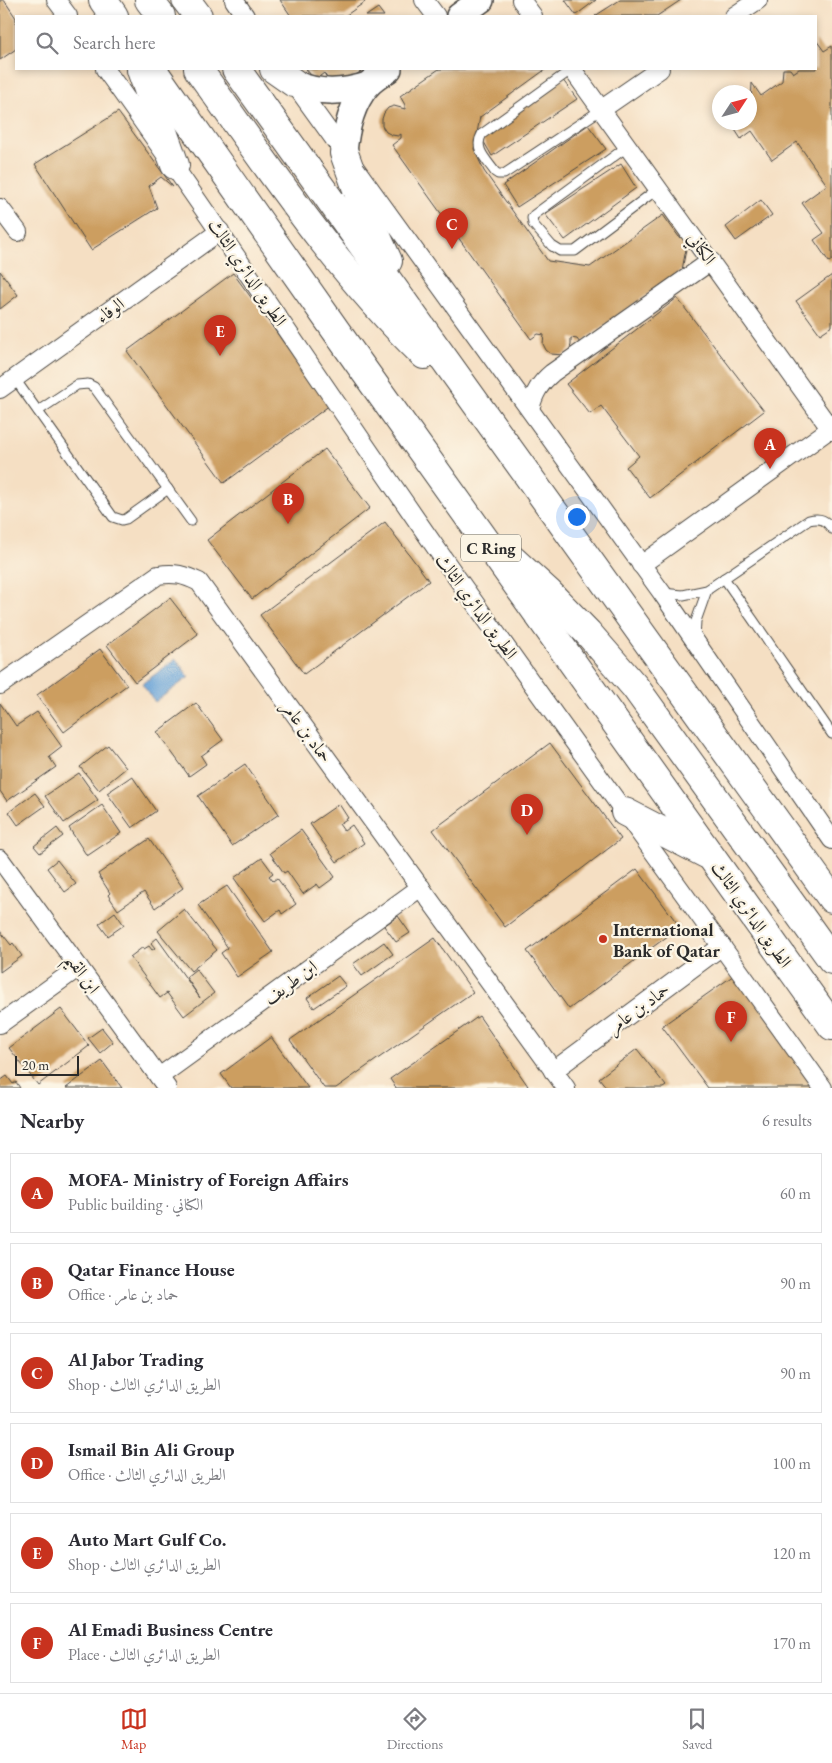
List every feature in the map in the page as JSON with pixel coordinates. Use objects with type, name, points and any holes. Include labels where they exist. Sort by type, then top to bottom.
[{"type":"highway","points":[[103,0],[113,15]]},
{"type":"highway","points":[[150,0],[160,15]]},
{"type":"highway","points":[[140,70],[175,165]]},
{"type":"highway","name":"الطريق الدائري الثالث","points":[[153,70],[472,522],[832,1026]]},
{"type":"highway","points":[[199,70],[305,219],[366,294],[423,354],[476,401]]},
{"type":"highway","points":[[237,70],[832,899]]},
{"type":"highway","points":[[344,153],[363,206],[414,317]]},
{"type":"highway","points":[[472,522],[548,592],[588,633],[635,687],[832,960]]},
{"type":"highway","points":[[626,812],[712,858]]},
{"type":"street","points":[[56,0],[67,15]]},
{"type":"street","points":[[234,0],[244,15]]},
{"type":"street","points":[[424,0],[435,15]]},
{"type":"street","points":[[460,15],[481,0]]},
{"type":"street","points":[[521,0],[532,15]]},
{"type":"street","points":[[736,15],[758,0]]},
{"type":"street","name":"الطريق الدائري الثالث","points":[[106,70],[175,165],[436,548],[823,1088]]},
{"type":"street","points":[[344,153],[345,135],[350,117],[358,100],[368,85],[388,70]]},
{"type":"street","name":"الكناني","points":[[573,70],[831,430],[641,566]]},
{"type":"street","points":[[602,109],[659,70]]},
{"type":"street","points":[[284,74],[312,89],[330,92],[350,90],[368,85]]},
{"type":"street","points":[[284,74],[344,153],[662,593],[832,840]]},
{"type":"street","points":[[0,208],[18,232]]},
{"type":"street","name":"الوفاء","points":[[0,389],[220,231]]},
{"type":"street","points":[[530,409],[535,392],[552,373],[711,261]]},
{"type":"street","name":"حماد بن عامر","points":[[0,684],[158,575],[168,573],[184,575],[199,582],[566,1088]]},
{"type":"street","name":"ابن القيم","points":[[0,859],[163,1082]]},
{"type":"street","name":"ابن طريف","points":[[163,1082],[421,887]]},
{"type":"street","name":"حماد بن عامر","points":[[553,1071],[722,946]]},
{"type":"street","points":[[0,1024],[79,968]]},
{"type":"lane","points":[[571,70],[482,134],[479,139],[479,148],[494,170],[498,174],[504,174],[602,109]]},
{"type":"lane","points":[[628,146],[534,215],[532,218],[533,224],[556,249],[565,252],[575,251],[659,188]]},
{"type":"lane","points":[[15,379],[113,517],[126,519],[168,489]]},
{"type":"lane","points":[[38,411],[77,385],[88,384],[94,387],[191,521]]},
{"type":"lane","points":[[662,593],[683,595],[707,590],[809,520],[820,519],[825,521],[832,529]]},
{"type":"lane","points":[[724,578],[832,734]]},
{"type":"lane","points":[[694,640],[696,621],[707,590]]},
{"type":"water","points":[[176,659],[189,677],[155,702],[142,684]]},
{"type":"building","points":[[0,0],[4,0],[15,16],[15,50],[0,60]]},
{"type":"building","points":[[280,0],[364,0],[365,2],[346,15],[290,15]]},
{"type":"building","points":[[565,0],[596,0],[576,15]]},
{"type":"building","points":[[620,0],[681,0],[658,15],[597,15]]},
{"type":"building","points":[[378,8],[383,15],[368,15]]},
{"type":"building","points":[[817,41],[824,51],[832,46],[832,260],[829,262],[814,240],[824,233],[802,203],[827,185],[797,142],[772,160],[752,131],[741,139],[735,130],[757,130],[757,90],[761,96],[782,81],[783,70],[791,70],[793,73],[798,70],[817,70]]},
{"type":"building","points":[[307,70],[363,70],[341,86],[330,83],[324,73],[315,80]]},
{"type":"building","points":[[438,70],[545,70],[480,117],[474,149],[484,171],[548,261],[590,267],[663,215],[679,237],[688,239],[682,270],[580,343],[577,339],[571,338],[569,351],[563,355],[551,354],[543,344],[544,335],[538,334],[531,339],[392,145],[401,138],[401,134],[398,136],[386,132],[382,126],[382,119],[388,108],[394,106],[405,109],[400,96]]},
{"type":"building","points":[[562,79],[577,99],[492,156],[481,137]]},
{"type":"building","points":[[118,112],[173,187],[161,177],[149,186],[157,208],[91,250],[35,164]]},
{"type":"building","points":[[588,125],[606,149],[517,207],[503,185]]},
{"type":"building","points":[[621,164],[636,188],[565,240],[545,214]]},
{"type":"building","points":[[761,200],[772,215],[736,241],[726,227]]},
{"type":"building","points":[[0,271],[18,295],[0,309]]},
{"type":"building","points":[[233,273],[330,405],[224,483],[127,351]]},
{"type":"building","points":[[832,275],[832,326],[820,334],[796,301]]},
{"type":"building","points":[[677,298],[764,411],[650,498],[626,467],[639,456],[601,406],[590,414],[566,384]]},
{"type":"building","points":[[325,449],[370,508],[252,599],[207,540]]},
{"type":"building","points":[[385,522],[429,581],[304,674],[260,615]]},
{"type":"building","points":[[170,598],[198,634],[135,682],[107,645]]},
{"type":"building","points":[[100,649],[127,685],[64,732],[37,695]]},
{"type":"building","points":[[0,703],[16,726],[37,712],[62,747],[49,757],[56,767],[7,801],[0,791]]},
{"type":"building","points":[[196,703],[223,740],[201,756],[206,764],[189,776],[157,732]]},
{"type":"building","points":[[550,743],[621,839],[505,927],[433,830]]},
{"type":"building","points":[[108,745],[126,768],[99,790],[80,767]]},
{"type":"building","points":[[245,764],[279,814],[232,846],[198,796]]},
{"type":"building","points":[[79,773],[98,800],[64,823],[45,796]]},
{"type":"building","points":[[132,776],[156,811],[132,828],[107,793]]},
{"type":"building","points":[[35,793],[45,806],[18,825],[9,812]]},
{"type":"building","points":[[339,804],[348,818],[339,824],[344,831],[352,825],[364,843],[337,862],[310,824]]},
{"type":"building","points":[[102,805],[121,833],[87,856],[69,828]]},
{"type":"building","points":[[57,828],[63,836],[40,853],[34,846]]},
{"type":"building","points":[[301,830],[335,877],[320,888],[317,884],[303,894],[287,871],[284,873],[270,853]]},
{"type":"building","points":[[149,839],[183,888],[155,908],[144,892],[118,910],[98,874]]},
{"type":"building","points":[[262,858],[273,873],[269,876],[273,881],[277,878],[296,904],[282,914],[280,910],[265,921],[234,878]]},
{"type":"building","points":[[57,860],[76,884],[65,892],[47,868]]},
{"type":"building","name":"International Bank of Qatar","points":[[637,869],[680,927],[569,1009],[527,951]]},
{"type":"building","points":[[227,886],[273,952],[237,977],[221,953],[228,948],[198,905]]},
{"type":"building","points":[[184,909],[217,950],[191,971],[158,931]]},
{"type":"building","points":[[115,912],[124,925],[108,936],[99,924]]},
{"type":"building","points":[[398,916],[410,933],[396,942],[384,926]]},
{"type":"building","points":[[0,931],[11,945],[13,943],[22,956],[0,972]]},
{"type":"building","points":[[157,938],[200,998],[186,977],[196,969],[214,993],[184,1016],[167,993],[160,998],[130,957],[143,947],[144,949],[149,946],[152,950],[155,948],[151,943]]},
{"type":"building","points":[[435,938],[473,992],[336,1088],[324,1088],[290,1040]]},
{"type":"building","points":[[384,942],[393,954],[362,976],[353,964]]},
{"type":"building","points":[[737,973],[821,1088],[708,1088],[662,1026]]},
{"type":"building","points":[[338,976],[346,986],[314,1008],[307,998]]},
{"type":"building","points":[[61,1009],[89,1046],[38,1085],[9,1048]]},
{"type":"building","points":[[479,1016],[528,1086],[525,1088],[396,1088],[390,1079]]},
{"type":"building","points":[[102,1028],[113,1042],[100,1053],[88,1038]]},
{"type":"building","points":[[271,1037],[308,1088],[231,1088],[221,1074]]},
{"type":"building","points":[[637,1049],[666,1086],[663,1088],[607,1088],[599,1078]]},
{"type":"building","points":[[102,1061],[122,1088],[66,1088]]},
{"type":"building","points":[[7,1076],[13,1084],[16,1082],[20,1088],[0,1088],[0,1081]]},
{"type":"place","name":"Al Jabor Trading","points":[[452,249]]},
{"type":"place","name":"Auto Mart Gulf Co.","points":[[220,356]]},
{"type":"place","name":"MOFA- Ministry of Foreign Affairs","points":[[770,469]]},
{"type":"place","name":"Qatar Finance House","points":[[288,524]]},
{"type":"place","name":"Ismail Bin Ali Group","points":[[527,835]]},
{"type":"place","name":"International Bank of Qatar","points":[[603,939]]},
{"type":"place","name":"Al Emadi Business Centre","points":[[731,1042]]}]
